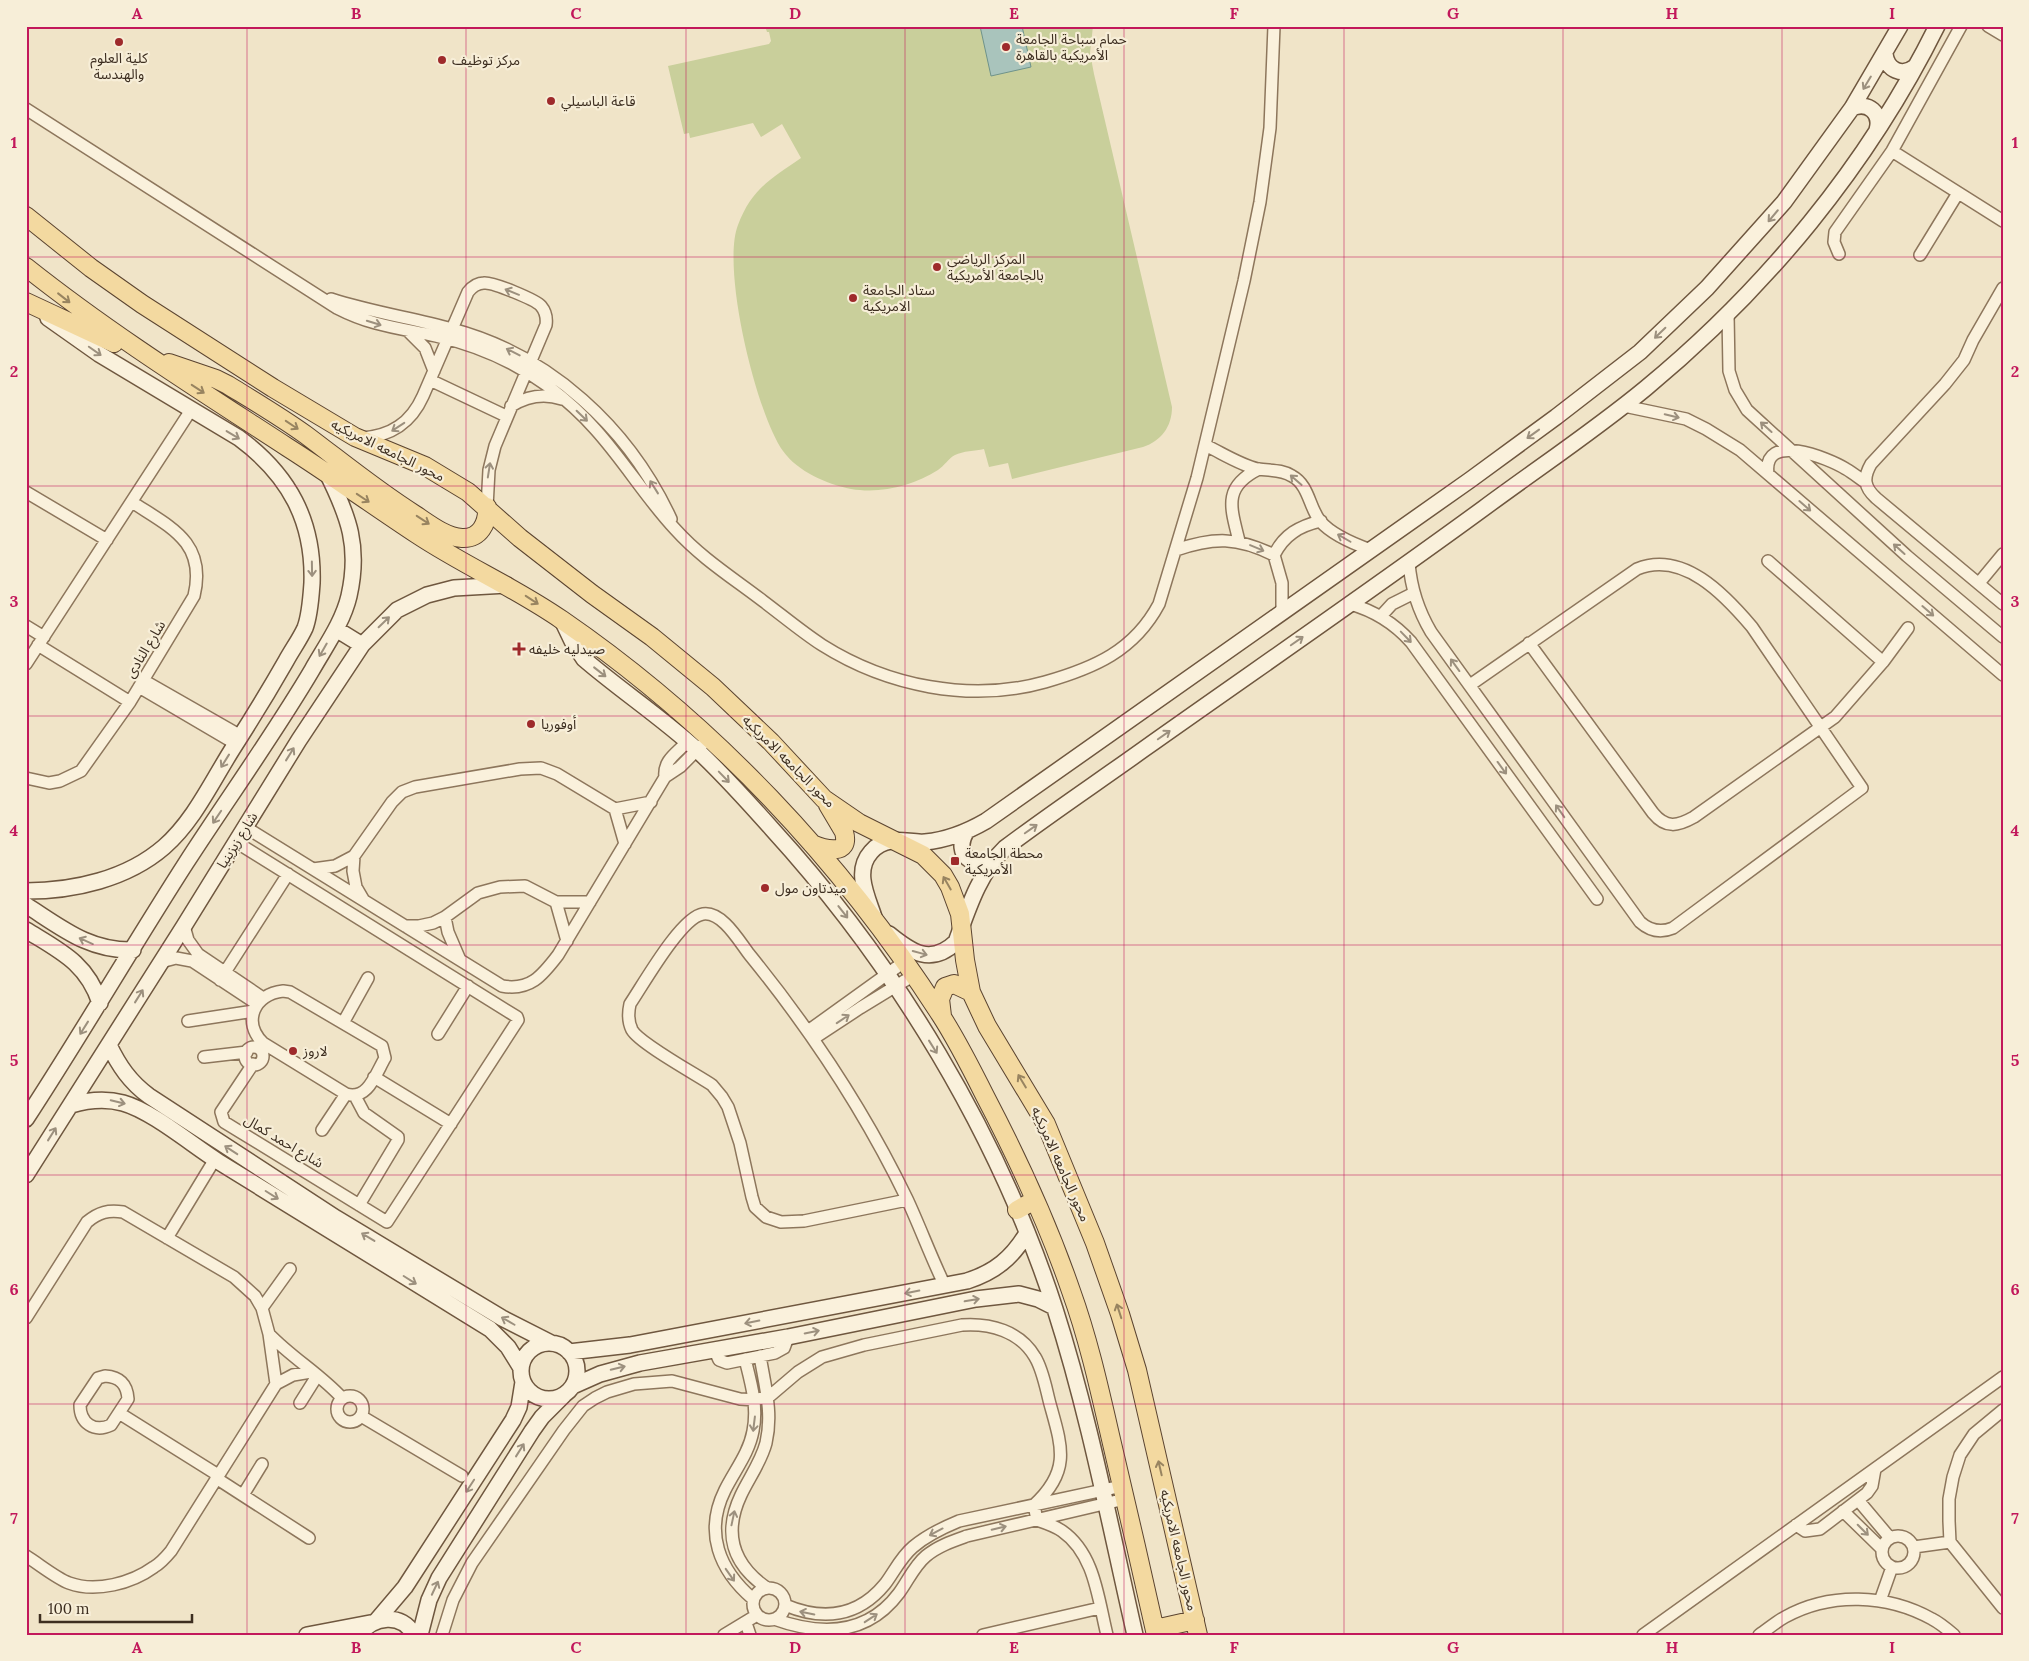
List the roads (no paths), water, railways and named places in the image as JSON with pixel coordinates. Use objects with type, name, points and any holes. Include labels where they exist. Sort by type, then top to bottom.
[{"type":"main road","name":"محور الجامعه الامريكيه","points":[[26,216],[91,268],[142,304],[273,388],[359,438],[425,466],[468,492],[526,543],[652,637],[706,681],[742,714],[824,799],[859,822],[923,855],[943,875],[956,900],[966,969],[972,992],[988,1026],[1046,1124],[1082,1209],[1111,1287],[1137,1370],[1197,1628]]},
{"type":"main road","points":[[26,267],[70,302],[147,356],[420,536],[456,558],[508,585],[562,620],[638,676],[710,737],[762,789],[811,844],[877,924],[942,1016],[1004,1133],[1035,1200],[1072,1292],[1081,1321],[1124,1493],[1155,1632],[1197,1628]]},
{"type":"main road","points":[[26,302],[147,356],[202,374],[228,385],[298,429],[383,494],[443,532],[461,538],[474,536],[487,520],[487,507]]},
{"type":"main road","points":[[811,844],[832,851],[840,848],[845,840],[844,832],[824,799]]},
{"type":"main road","points":[[942,1016],[940,999],[945,988],[954,984],[972,992]]},
{"type":"main road","points":[[1017,1210],[1035,1200]]},
{"type":"street","points":[[528,367],[600,434],[641,490],[676,530],[723,572],[788,621],[841,656],[902,681],[923,686],[961,690],[1000,689],[1038,684],[1075,672],[1113,654],[1140,633],[1158,604],[1176,550],[1205,445],[1244,281],[1260,202],[1272,111],[1274,26]]},
{"type":"street","points":[[994,858],[974,893],[956,942],[950,948],[942,952],[926,955],[910,950],[877,924],[863,881],[864,864],[873,849],[880,844],[897,840],[925,842],[966,832],[986,821],[1371,550],[1556,417],[1640,352],[1707,288],[1759,231],[1808,171],[1852,108],[1900,26]]},
{"type":"street","points":[[966,832],[961,844],[965,855],[970,860],[981,864],[994,858],[1019,838],[1409,563],[1624,406],[1688,352],[1728,314],[1808,226],[1850,171],[1877,130],[1937,26]]},
{"type":"street","points":[[1839,254],[1834,242],[1835,232],[1892,151],[1961,26]]},
{"type":"street","points":[[1885,54],[1888,64],[1896,71],[1906,72],[1915,67]]},
{"type":"street","points":[[1852,108],[1863,105],[1873,110],[1878,119],[1877,130]]},
{"type":"street","points":[[26,109],[337,308],[361,319],[386,327],[407,331],[450,334]]},
{"type":"street","points":[[1892,151],[2003,221]]},
{"type":"street","points":[[1920,255],[1958,193]]},
{"type":"street","points":[[359,438],[377,436],[402,425],[419,405],[468,292],[477,284],[490,283],[538,303],[546,316],[545,329],[495,446],[489,470],[487,507]]},
{"type":"street","points":[[2003,288],[1972,340],[1964,360],[1945,384],[1871,464],[1865,474],[1865,482],[1869,491],[1876,498],[2003,604]]},
{"type":"street","points":[[316,293],[450,334],[488,352],[528,367],[548,372],[580,397],[614,432],[653,484],[676,530]]},
{"type":"street","points":[[26,302],[100,354],[239,438],[257,452],[291,493],[304,518],[311,548],[311,596],[305,628],[259,708],[186,822],[164,847],[146,859],[108,878],[66,888],[26,891]]},
{"type":"street","points":[[1728,314],[1728,371],[1747,410],[1907,556],[2003,637]]},
{"type":"street","points":[[407,331],[426,348],[432,376]]},
{"type":"street","points":[[432,376],[509,411]]},
{"type":"street","points":[[509,411],[534,396],[547,396],[565,400]]},
{"type":"street","points":[[1624,406],[1686,420],[1706,429],[1740,450],[2003,675]]},
{"type":"street","points":[[26,664],[191,410]]},
{"type":"street","points":[[1205,445],[1241,463],[1259,469],[1282,471],[1293,476],[1305,489],[1321,521],[1339,535],[1371,550]]},
{"type":"street","points":[[1768,474],[1768,464],[1773,456],[1782,451],[1792,451],[1828,460],[1848,470],[1865,482]]},
{"type":"street","points":[[1239,542],[1231,508],[1233,493],[1243,478],[1259,469]]},
{"type":"street","name":"شارع زيزينيا","points":[[26,1119],[134,950],[186,863],[282,721],[336,629],[349,599],[353,574],[354,547],[349,523],[340,498],[327,473]]},
{"type":"street","points":[[26,492],[107,540]]},
{"type":"street","name":"شارع النادى","points":[[26,778],[49,783],[66,779],[81,771],[130,702],[194,596],[198,581],[198,567],[194,553],[186,540],[175,530],[132,502]]},
{"type":"street","points":[[1282,613],[1282,583],[1274,555],[1283,541],[1296,530],[1321,521]]},
{"type":"street","points":[[1176,550],[1203,542],[1227,540],[1257,547],[1274,555]]},
{"type":"street","points":[[1979,583],[2003,554]]},
{"type":"street","points":[[1768,561],[1884,662]]},
{"type":"street","points":[[1409,563],[1414,593],[1425,623],[1588,851],[1645,926],[1662,931],[1673,928],[1862,788],[1752,627],[1736,608],[1709,584],[1680,568],[1666,564],[1654,564],[1637,569],[1470,685]]},
{"type":"street","name":"شارع زيزينيا","points":[[26,1175],[299,740],[362,645],[397,610],[427,595],[454,588],[508,585]]},
{"type":"street","points":[[1381,616],[1392,604],[1414,593]]},
{"type":"street","points":[[1350,604],[1381,616],[1411,642],[1597,899]]},
{"type":"street","points":[[562,620],[572,641],[584,659],[692,746],[749,803],[812,873],[858,931],[950,1075],[1017,1210],[1054,1307],[1071,1365],[1135,1635]]},
{"type":"street","points":[[26,626],[41,641],[130,702]]},
{"type":"street","points":[[1528,643],[1653,813],[1664,824],[1677,825],[1694,817],[1835,717],[1884,662],[1908,628]]},
{"type":"street","points":[[336,629],[362,645]]},
{"type":"street","points":[[141,683],[238,740]]},
{"type":"street","points":[[259,708],[282,721]]},
{"type":"street","points":[[1482,740],[1500,727]]},
{"type":"street","points":[[245,827],[502,986],[513,988],[524,986],[542,975],[567,941],[665,777],[668,761],[710,737]]},
{"type":"street","points":[[313,870],[335,866],[354,856],[392,802],[402,792],[415,787],[520,768],[541,768],[557,774],[615,810],[625,844]]},
{"type":"street","points":[[615,810],[650,802]]},
{"type":"street","points":[[186,822],[186,863]]},
{"type":"street","points":[[1560,848],[1577,835]]},
{"type":"street","points":[[236,842],[517,1017],[518,1020],[451,1124],[374,1077]]},
{"type":"street","points":[[1572,864],[1588,851]]},
{"type":"street","points":[[354,856],[352,871],[356,887],[364,901]]},
{"type":"street","points":[[223,976],[288,874]]},
{"type":"street","points":[[405,926],[426,924],[445,917],[478,893],[507,886],[525,886],[556,902],[590,902]]},
{"type":"street","points":[[556,902],[567,941]]},
{"type":"street","points":[[26,905],[80,939],[100,947],[134,950]]},
{"type":"street","points":[[907,1200],[804,1220],[781,1222],[766,1217],[756,1207],[733,1119],[722,1097],[712,1085],[636,1036],[632,1030],[628,1012],[630,1004],[674,939],[693,918],[704,913],[711,914],[722,922],[770,980],[810,1035],[867,1124],[907,1200],[945,1286]]},
{"type":"street","points":[[445,917],[453,947],[461,961]]},
{"type":"street","points":[[46,943],[58,925]]},
{"type":"street","points":[[184,926],[188,940],[198,954],[258,1004]]},
{"type":"street","points":[[26,930],[69,957],[92,982],[100,1003]]},
{"type":"street","points":[[161,962],[176,958],[192,961],[223,976]]},
{"type":"street","points":[[810,1035],[866,989],[891,980],[909,969]]},
{"type":"street","points":[[810,1035],[874,1000],[891,980],[909,969]]},
{"type":"street","points":[[343,1023],[368,978]]},
{"type":"street","points":[[438,1034],[468,986]]},
{"type":"street","points":[[866,989],[874,1000]]},
{"type":"street","points":[[188,1021],[258,1004],[276,992],[290,992],[382,1046],[385,1058],[365,1092],[351,1095],[322,1130]]},
{"type":"street","points":[[247,1052],[246,1058],[254,1064],[262,1060],[261,1046],[252,1025],[258,1004]]},
{"type":"street","points":[[109,1045],[124,1073],[149,1096],[336,1218],[502,1318],[551,1344]]},
{"type":"street","points":[[204,1057],[247,1052],[252,1048],[261,1046],[351,1095],[364,1113],[398,1137],[359,1205]]},
{"type":"street","name":"شارع احمد كمال","points":[[254,1064],[221,1112],[224,1122],[387,1222],[451,1124]]},
{"type":"street","points":[[71,1105],[88,1100],[106,1100],[123,1103],[139,1109],[215,1159],[490,1330],[508,1347],[527,1388],[537,1397],[551,1400],[590,1378],[640,1363],[714,1351],[958,1303],[1009,1295],[1026,1295],[1054,1307]]},
{"type":"street","points":[[166,1238],[215,1159]]},
{"type":"street","points":[[26,1318],[87,1222],[95,1215],[114,1210],[123,1212],[234,1277],[246,1287],[262,1308],[269,1334],[276,1384]]},
{"type":"street","points":[[569,1352],[630,1345],[945,1286],[979,1277],[997,1268],[1014,1253],[1027,1233]]},
{"type":"street","points":[[262,1308],[290,1269]]},
{"type":"street","points":[[442,1635],[453,1600],[472,1563],[564,1430],[584,1406],[607,1392],[634,1384],[658,1381],[684,1383],[740,1398],[755,1400],[768,1397],[810,1363],[839,1351],[962,1325],[978,1324],[1000,1328],[1020,1340],[1035,1356],[1058,1434],[1061,1462],[1058,1474],[1044,1496],[1034,1505]]},
{"type":"street","points":[[269,1334],[286,1352],[342,1398]]},
{"type":"street","points":[[714,1351],[723,1363],[745,1359],[780,1351],[787,1343],[788,1337]]},
{"type":"street","points":[[359,1635],[374,1622],[405,1587],[513,1420],[519,1407],[523,1361],[531,1350],[544,1344],[558,1345],[573,1356],[577,1368],[576,1381],[569,1391],[542,1417],[532,1431],[439,1578],[429,1600],[420,1635]]},
{"type":"street","points":[[760,1356],[768,1397],[769,1420],[765,1445],[761,1457],[741,1494],[734,1513],[732,1527],[733,1542],[737,1556],[744,1569],[755,1580],[767,1588],[778,1590],[782,1595],[785,1606],[780,1616],[774,1619]]},
{"type":"street","points":[[745,1359],[755,1400],[755,1420],[750,1443],[724,1491],[717,1511],[715,1528],[723,1565],[741,1588],[753,1599]]},
{"type":"street","points":[[26,1556],[69,1583],[99,1586],[114,1585],[135,1578],[155,1567],[172,1551],[276,1384],[292,1375],[314,1374]]},
{"type":"street","points":[[300,1403],[314,1374]]},
{"type":"street","points":[[112,1376],[125,1385],[128,1399],[119,1413],[111,1425],[105,1428],[92,1427],[82,1418],[80,1405],[98,1378],[112,1376]]},
{"type":"street","points":[[1643,1635],[2003,1377]]},
{"type":"street","points":[[351,1396],[359,1399],[363,1407],[361,1416],[355,1422],[342,1420],[337,1410],[342,1398],[351,1396]]},
{"type":"street","points":[[2003,1410],[1974,1434],[1960,1455],[1949,1499],[1950,1542],[2003,1608]]},
{"type":"street","points":[[119,1413],[217,1476],[243,1496],[310,1538]]},
{"type":"street","points":[[361,1416],[462,1476]]},
{"type":"street","points":[[243,1496],[262,1464]]},
{"type":"street","points":[[1796,1525],[1804,1531],[1820,1529],[1870,1490],[1875,1470]]},
{"type":"street","points":[[785,1606],[800,1612],[815,1614],[831,1614],[854,1609],[874,1596],[912,1548],[934,1531],[960,1522],[1034,1505],[1124,1493]]},
{"type":"street","points":[[767,1588],[756,1594],[753,1599],[754,1610],[762,1619],[774,1619],[791,1626],[828,1630],[846,1628],[867,1622],[884,1609],[899,1593],[925,1556],[945,1544],[967,1536],[1037,1520],[1103,1497]]},
{"type":"street","points":[[1858,1500],[1890,1538]]},
{"type":"street","points":[[1034,1505],[1037,1520]]},
{"type":"street","points":[[1843,1511],[1882,1549]]},
{"type":"street","points":[[1037,1520],[1061,1531],[1078,1547],[1090,1567],[1107,1635]]},
{"type":"street","points":[[1897,1535],[1910,1541],[1914,1547],[1912,1561],[1906,1566],[1899,1568],[1892,1567],[1886,1563],[1882,1556],[1885,1542],[1897,1535]]},
{"type":"street","points":[[1914,1547],[1950,1542]]},
{"type":"street","points":[[1880,1601],[1892,1567]]},
{"type":"street","points":[[1759,1635],[1785,1617],[1824,1602],[1862,1598],[1900,1605],[1933,1619],[1954,1635]]},
{"type":"street","points":[[983,1635],[1100,1608]]},
{"type":"street","points":[[724,1635],[757,1615]]},
{"type":"street","points":[[307,1635],[374,1622],[385,1618],[400,1621],[414,1635]]},
{"type":"street","points":[[746,1623],[750,1635]]},
{"type":"water","name":"حمام سباحة الجامعة الأمريكية بالقاهرة","points":[[980,26],[1022,26],[1031,67],[991,76]]},
{"type":"place","name":"كلية العلوم والهندسة","points":[[119,42]]},
{"type":"place","name":"حمام سباحة الجامعة الأمريكية بالقاهرة","points":[[1006,47]]},
{"type":"place","name":"مركز توظيف","points":[[442,60]]},
{"type":"place","name":"قاعة الباسيلي","points":[[551,101]]},
{"type":"place","name":"المركز الرياضي بالجامعة الأمريكية","points":[[937,267]]},
{"type":"place","name":"ستاد الجامعة الامريكية","points":[[853,298]]},
{"type":"place","name":"صيدليه خليفه","points":[[519,649]]},
{"type":"place","name":"أوفوريا","points":[[531,724]]},
{"type":"place","name":"محطة الجامعة الأمريكية","points":[[955,861]]},
{"type":"place","name":"ميدتاون مول","points":[[765,888]]},
{"type":"place","name":"لاروز","points":[[293,1051]]}]
